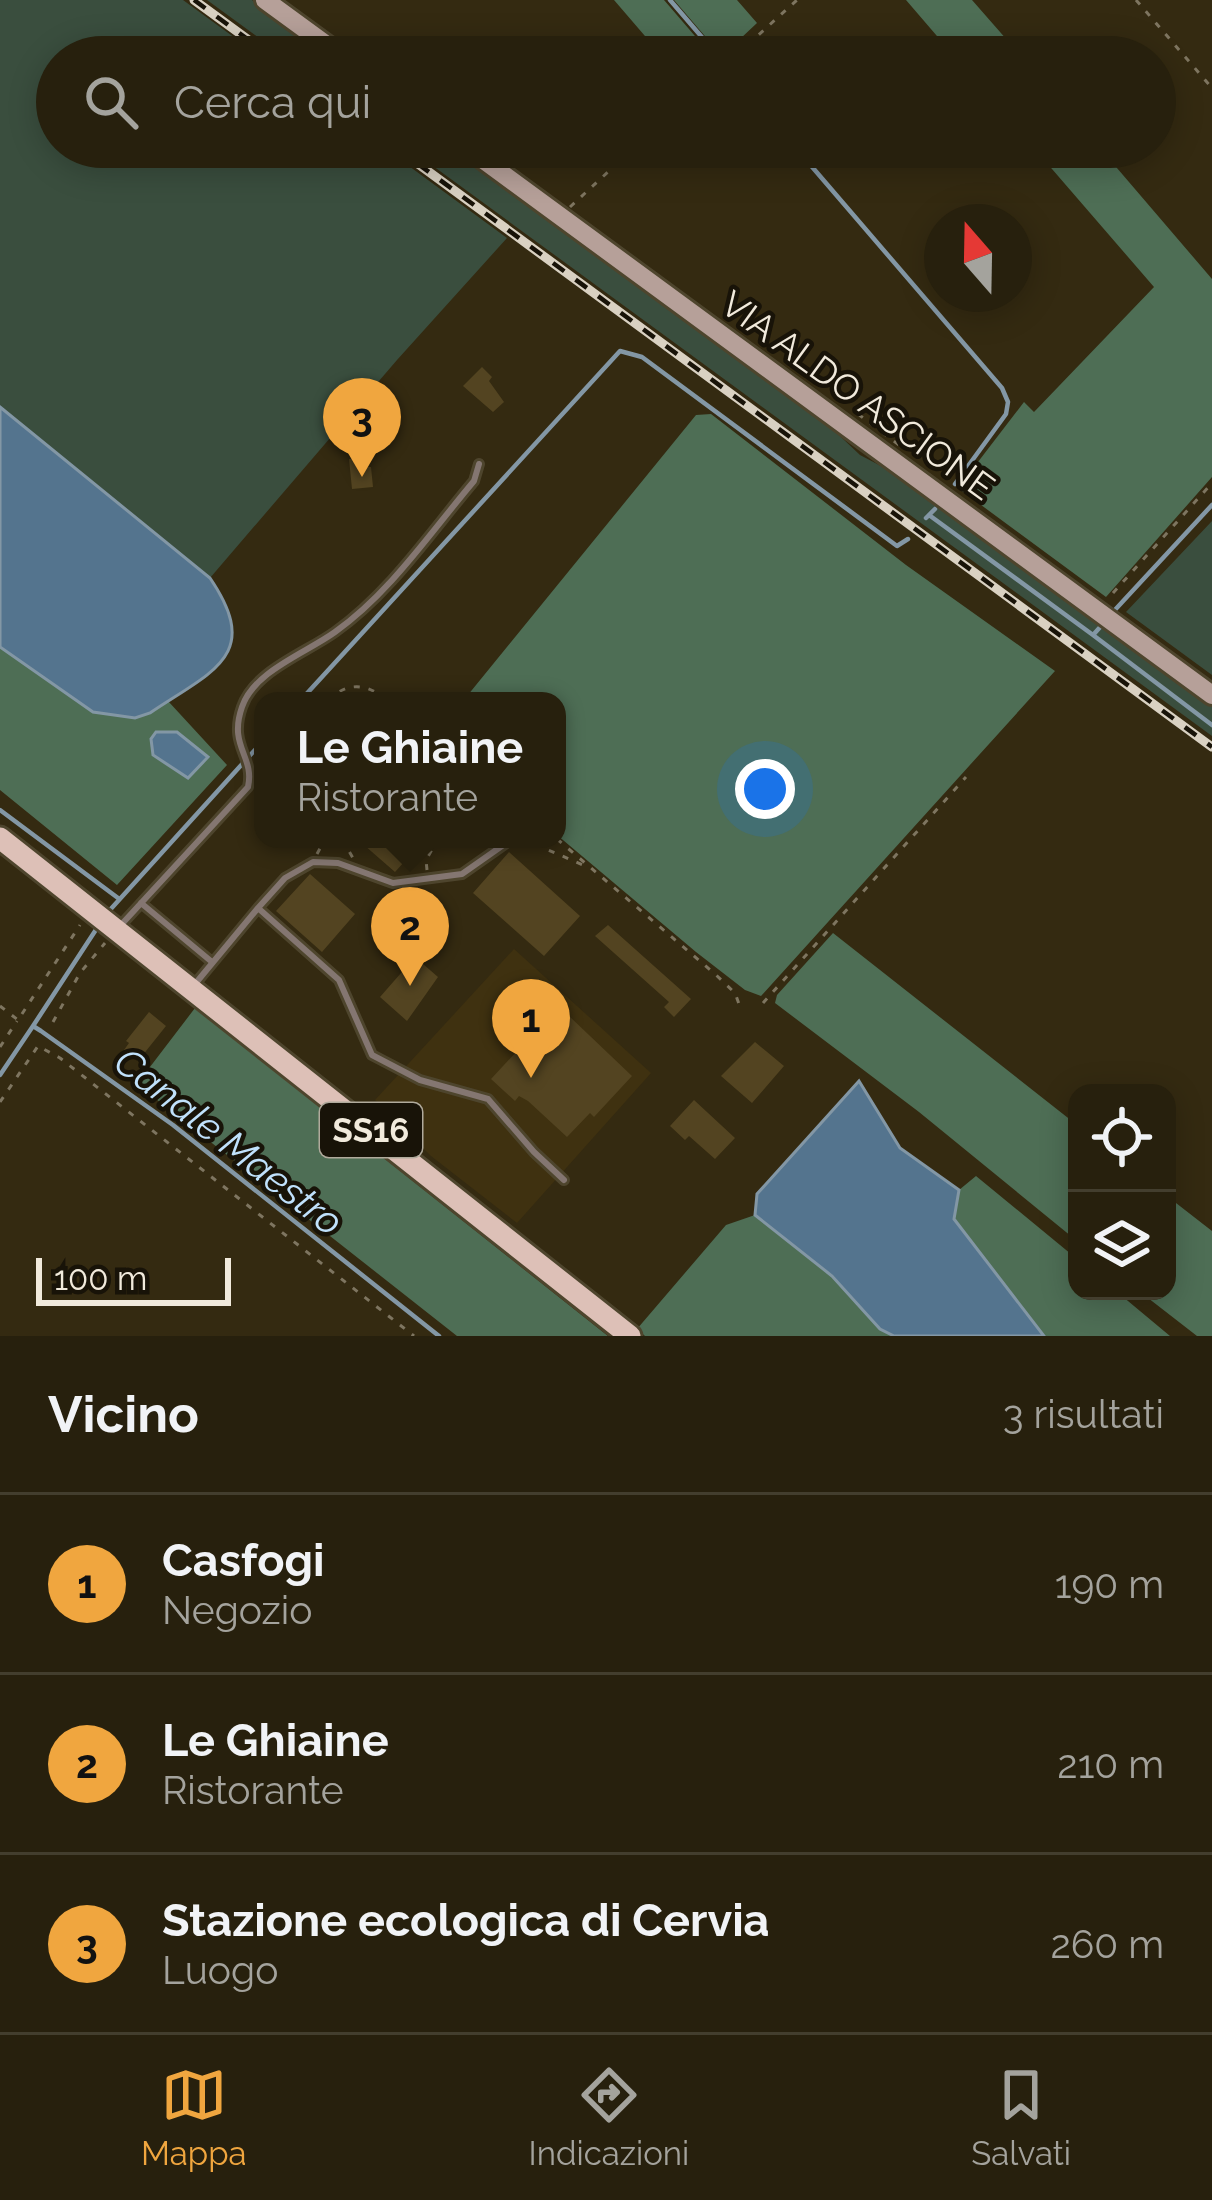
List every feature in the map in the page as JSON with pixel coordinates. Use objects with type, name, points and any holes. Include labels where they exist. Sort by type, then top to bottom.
[{"type":"main road","name":"SS16","points":[[0,838],[630,1336]]},
{"type":"street","points":[[266,0],[315,36]]},
{"type":"street","name":"VIA ALDO ASCIONE","points":[[495,168],[1107,618],[1206,685]]},
{"type":"lane","points":[[105,918],[141,903],[248,787],[249,766],[236,734],[243,702],[260,681],[369,605],[474,482],[478,464]]},
{"type":"lane","points":[[192,987],[285,878],[313,862],[338,863],[393,883],[462,874],[499,848]]},
{"type":"lane","points":[[141,903],[212,963]]},
{"type":"lane","points":[[258,908],[338,980],[372,1055],[420,1080],[488,1099],[565,1180]]},
{"type":"path","points":[[757,36],[797,0]]},
{"type":"path","points":[[1136,0],[1167,36]]},
{"type":"path","points":[[1176,46],[1212,88]]},
{"type":"path","points":[[569,208],[612,168]]},
{"type":"path","points":[[1113,592],[1212,483]]},
{"type":"path","points":[[338,692],[356,686],[377,692]]},
{"type":"path","points":[[763,1004],[966,777]]},
{"type":"path","points":[[566,847],[715,974],[735,993],[739,1004]]},
{"type":"path","points":[[313,862],[320,848]]},
{"type":"path","points":[[348,848],[362,873]]},
{"type":"path","points":[[428,879],[426,860],[433,848]]},
{"type":"path","points":[[544,848],[595,870]]},
{"type":"path","points":[[0,1047],[105,918]]},
{"type":"path","points":[[53,1022],[105,918]]},
{"type":"path","points":[[0,1006],[18,1020]]},
{"type":"path","points":[[0,1102],[38,1046],[79,1073],[414,1336]]},
{"type":"shaded area","points":[[514,949],[651,1073],[517,1223],[431,1156],[375,1100]]},
{"type":"green space","points":[[0,0],[183,0],[232,36],[36,36],[36,168],[412,168],[507,238],[210,578],[0,406]]},
{"type":"green space","points":[[207,0],[252,0],[301,36],[256,36]]},
{"type":"green space","points":[[614,0],[664,0],[695,36],[645,36]]},
{"type":"green space","points":[[674,0],[737,0],[757,23],[743,36],[705,36]]},
{"type":"green space","points":[[906,0],[972,0],[1004,36],[937,36]]},
{"type":"green space","points":[[436,168],[481,168],[822,419],[860,455],[904,478],[1212,703],[1212,736]]},
{"type":"green space","points":[[1051,168],[1117,168],[1212,279],[1212,477],[1106,597],[958,488],[1024,402],[1034,412],[1154,287]]},
{"type":"green space","points":[[711,414],[906,565],[1055,671],[761,996],[745,990],[696,952],[566,843],[566,692],[470,692],[696,415]]},
{"type":"green space","points":[[1212,521],[1212,675],[1126,612]]},
{"type":"green space","points":[[0,647],[76,701],[135,718],[168,701],[227,765],[117,885],[0,790]]},
{"type":"green space","points":[[833,933],[1068,1118],[1068,1234],[775,1003]]},
{"type":"green space","points":[[195,1008],[608,1336],[457,1336],[137,1084]]},
{"type":"green space","points":[[976,1176],[1068,1252],[1068,1300],[1127,1300],[1170,1336],[1044,1336],[954,1218],[959,1190]]},
{"type":"green space","points":[[1176,1203],[1212,1231],[1212,1336],[1197,1336],[1151,1300],[1176,1300]]},
{"type":"green space","points":[[755,1215],[832,1276],[880,1329],[894,1336],[645,1336],[637,1329],[726,1225]]},
{"type":"water","points":[[0,407],[210,578],[225,604],[232,626],[231,644],[223,659],[150,713],[135,718],[93,712],[0,647]]},
{"type":"water","points":[[156,732],[177,732],[208,757],[188,778],[153,755],[151,739]]},
{"type":"water","points":[[859,1081],[900,1148],[959,1190],[954,1219],[1044,1336],[894,1336],[880,1329],[832,1276],[755,1215],[757,1194]]},
{"type":"building","points":[[482,367],[504,402],[493,412],[463,386]]},
{"type":"building","points":[[364,457],[364,467],[371,467],[373,487],[352,489],[349,459]]},
{"type":"building","points":[[367,848],[417,848],[395,872]]},
{"type":"building","points":[[509,852],[580,916],[544,956],[473,893]]},
{"type":"building","points":[[310,874],[355,914],[322,952],[276,911]]},
{"type":"building","points":[[608,925],[691,999],[674,1017],[664,1007],[669,1002],[595,936]]},
{"type":"building","points":[[415,957],[438,977],[407,1021],[380,997]]},
{"type":"building","points":[[149,1012],[166,1026],[138,1061],[124,1050],[126,1041]]},
{"type":"building","points":[[568,1015],[632,1076],[594,1117],[590,1113],[567,1137],[528,1101],[519,1096],[515,1101],[491,1079],[532,1035],[542,1044]]},
{"type":"building","points":[[755,1042],[784,1066],[752,1103],[721,1076]]},
{"type":"building","points":[[694,1100],[735,1138],[715,1159],[670,1126]]},
{"type":"waterway","points":[[670,0],[701,36]]},
{"type":"waterway","points":[[813,168],[1002,388],[1008,402],[1006,414],[955,484]]},
{"type":"waterway","points":[[308,692],[620,351],[642,357],[897,546],[908,539]]},
{"type":"waterway","points":[[1113,612],[1212,505]]},
{"type":"waterway","points":[[926,518],[935,509]]},
{"type":"waterway","points":[[929,515],[1093,635],[1102,625]]},
{"type":"waterway","points":[[1093,635],[1212,725]]},
{"type":"waterway","points":[[109,911],[254,751]]},
{"type":"waterway","points":[[0,810],[118,898]]},
{"type":"waterway","points":[[33,1026],[99,925]]},
{"type":"waterway","name":"Canale Maestro","points":[[0,1075],[33,1026],[173,1125],[439,1336]]},
{"type":"railway","points":[[194,0],[243,36]]},
{"type":"railway","points":[[424,168],[1212,747]]},
{"type":"place","name":"Stazione ecologica di Cervia","points":[[362,477]]},
{"type":"place","name":"Le Ghiaine","points":[[410,986]]},
{"type":"place","name":"Casfogi","points":[[531,1078]]}]
